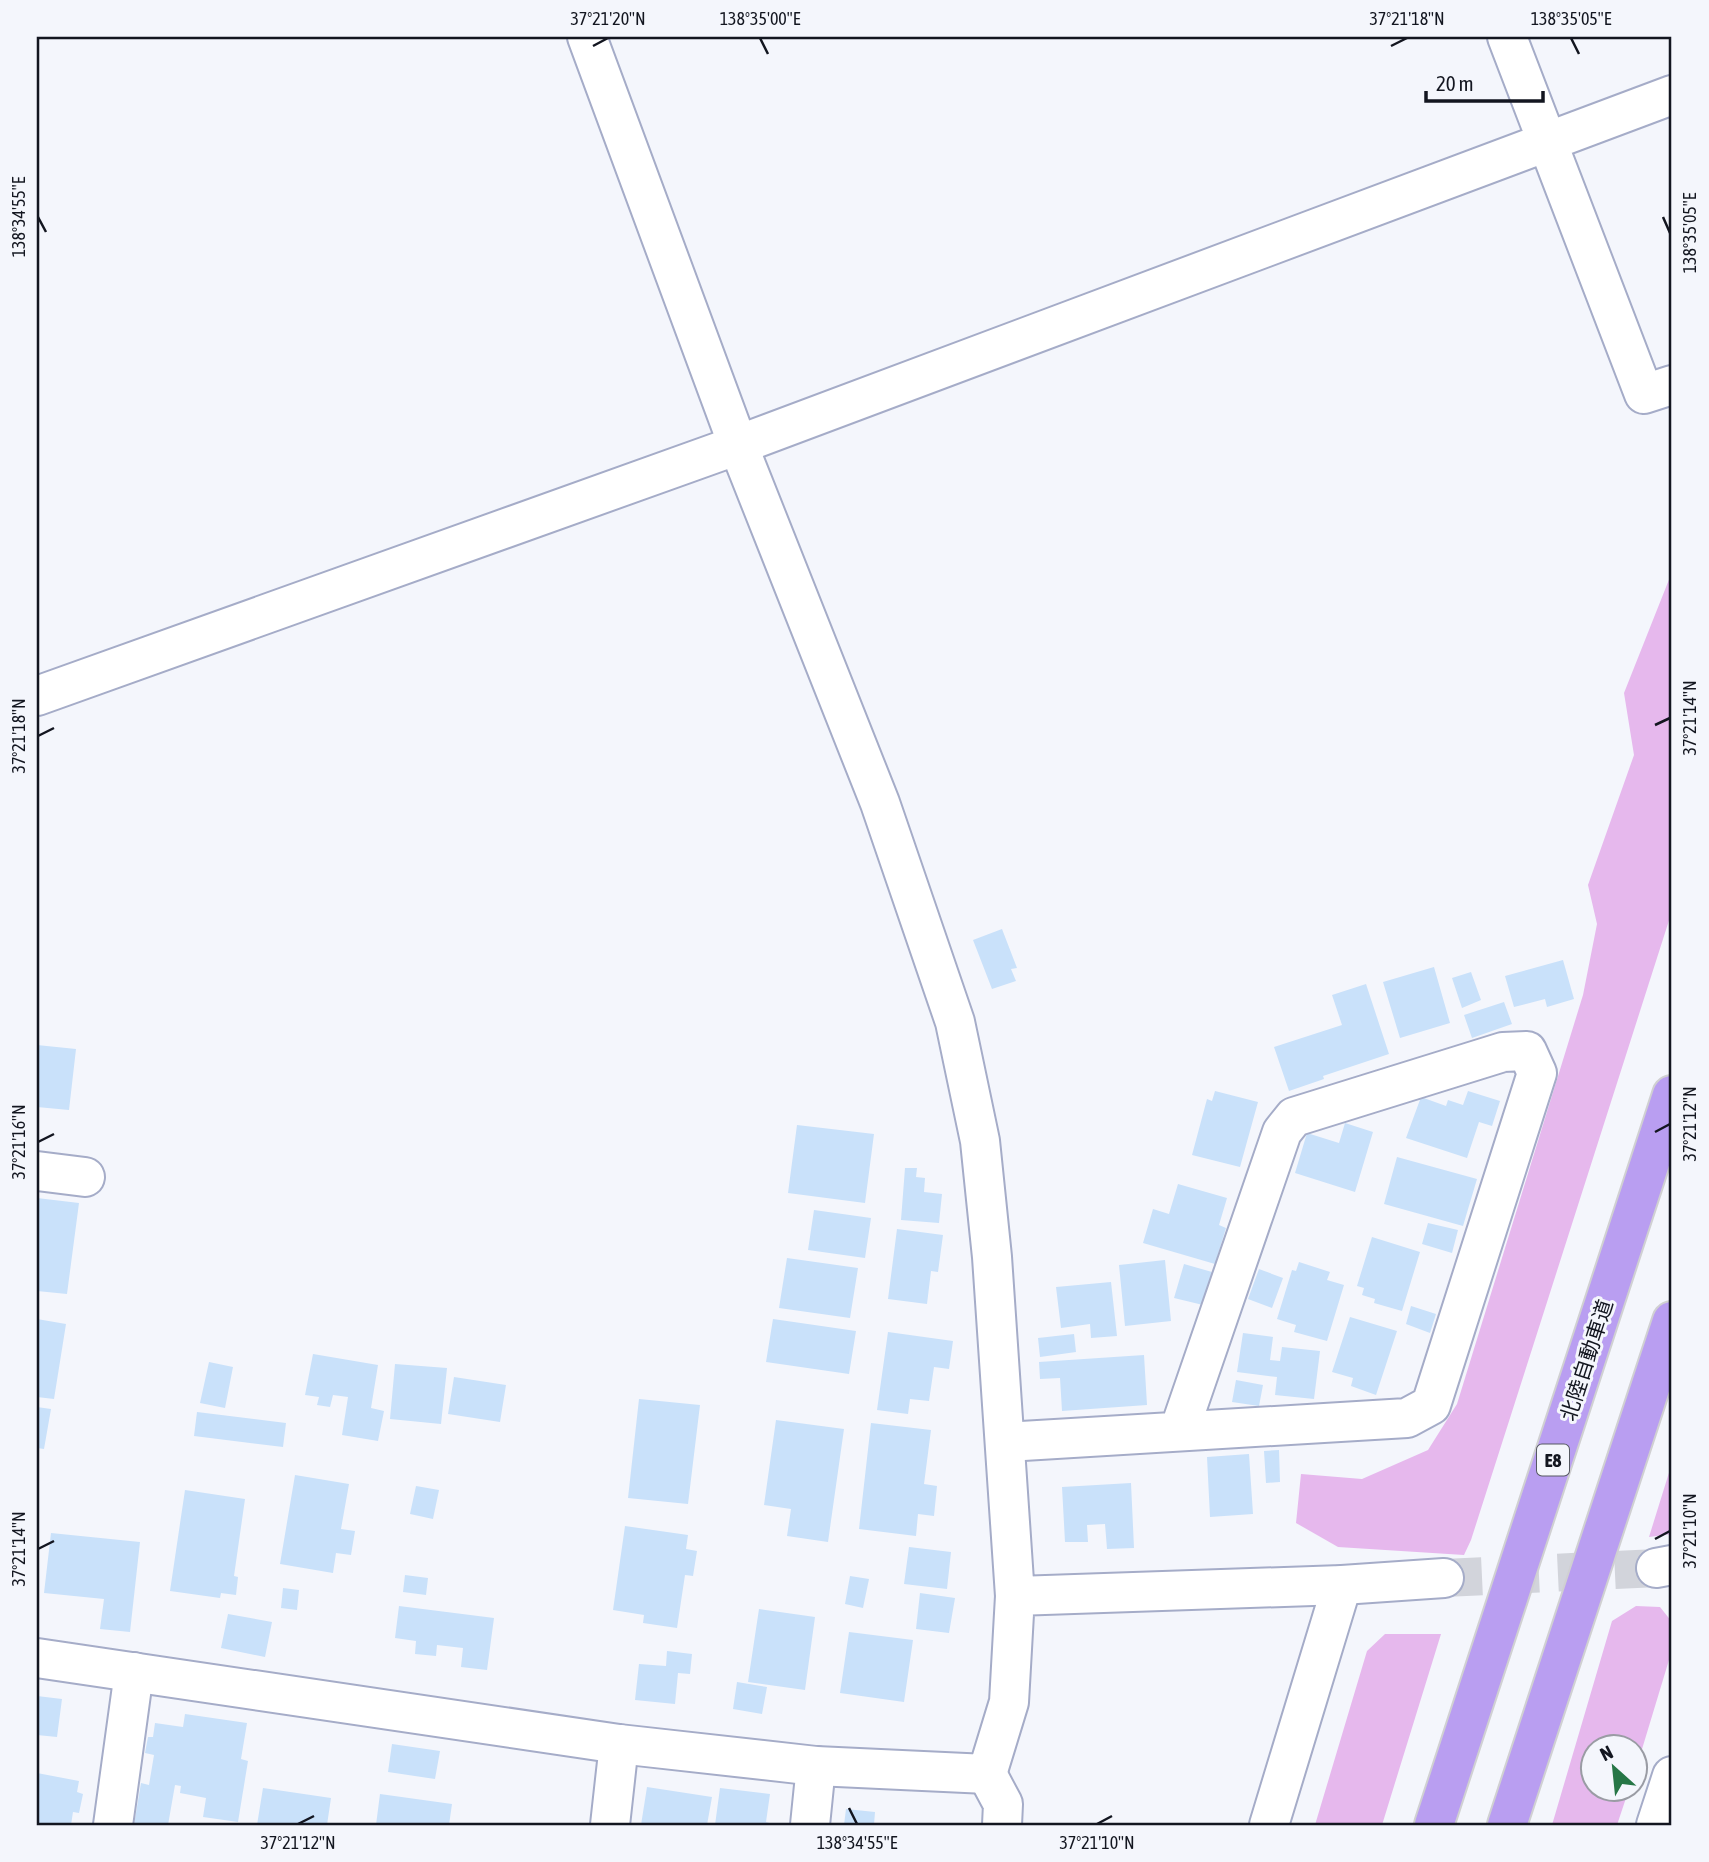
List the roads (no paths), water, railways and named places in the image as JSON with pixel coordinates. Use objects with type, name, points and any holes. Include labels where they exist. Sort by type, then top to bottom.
[{"type":"highway","name":"北陸自動車道","points":[[1434,1825],[1672,1095]]},
{"type":"highway","points":[[1507,1825],[1672,1321]]},
{"type":"street","points":[[587,37],[738,445],[880,803],[955,1022],[980,1140],[1006,1442],[1014,1596],[1009,1702],[987,1774],[1003,1804],[1002,1825]]},
{"type":"street","points":[[1507,37],[1644,394],[1672,385]]},
{"type":"street","points":[[37,696],[738,445],[1672,95]]},
{"type":"street","points":[[1006,1442],[1407,1418],[1431,1405],[1536,1073],[1527,1051],[1503,1052],[1294,1117],[1282,1132],[1179,1431]]},
{"type":"street","points":[[37,1171],[85,1177]]},
{"type":"street","points":[[1014,1596],[1342,1585],[1444,1578]]},
{"type":"street","points":[[1269,1825],[1342,1585]]},
{"type":"street","points":[[37,1658],[619,1744],[816,1766],[987,1774]]},
{"type":"street","points":[[113,1825],[134,1672]]},
{"type":"street","points":[[610,1825],[619,1744]]},
{"type":"street","points":[[810,1825],[816,1766]]},
{"type":"street","points":[[1656,1825],[1672,1776]]},
{"type":"tunnel","points":[[1444,1578],[1656,1568]]}]
